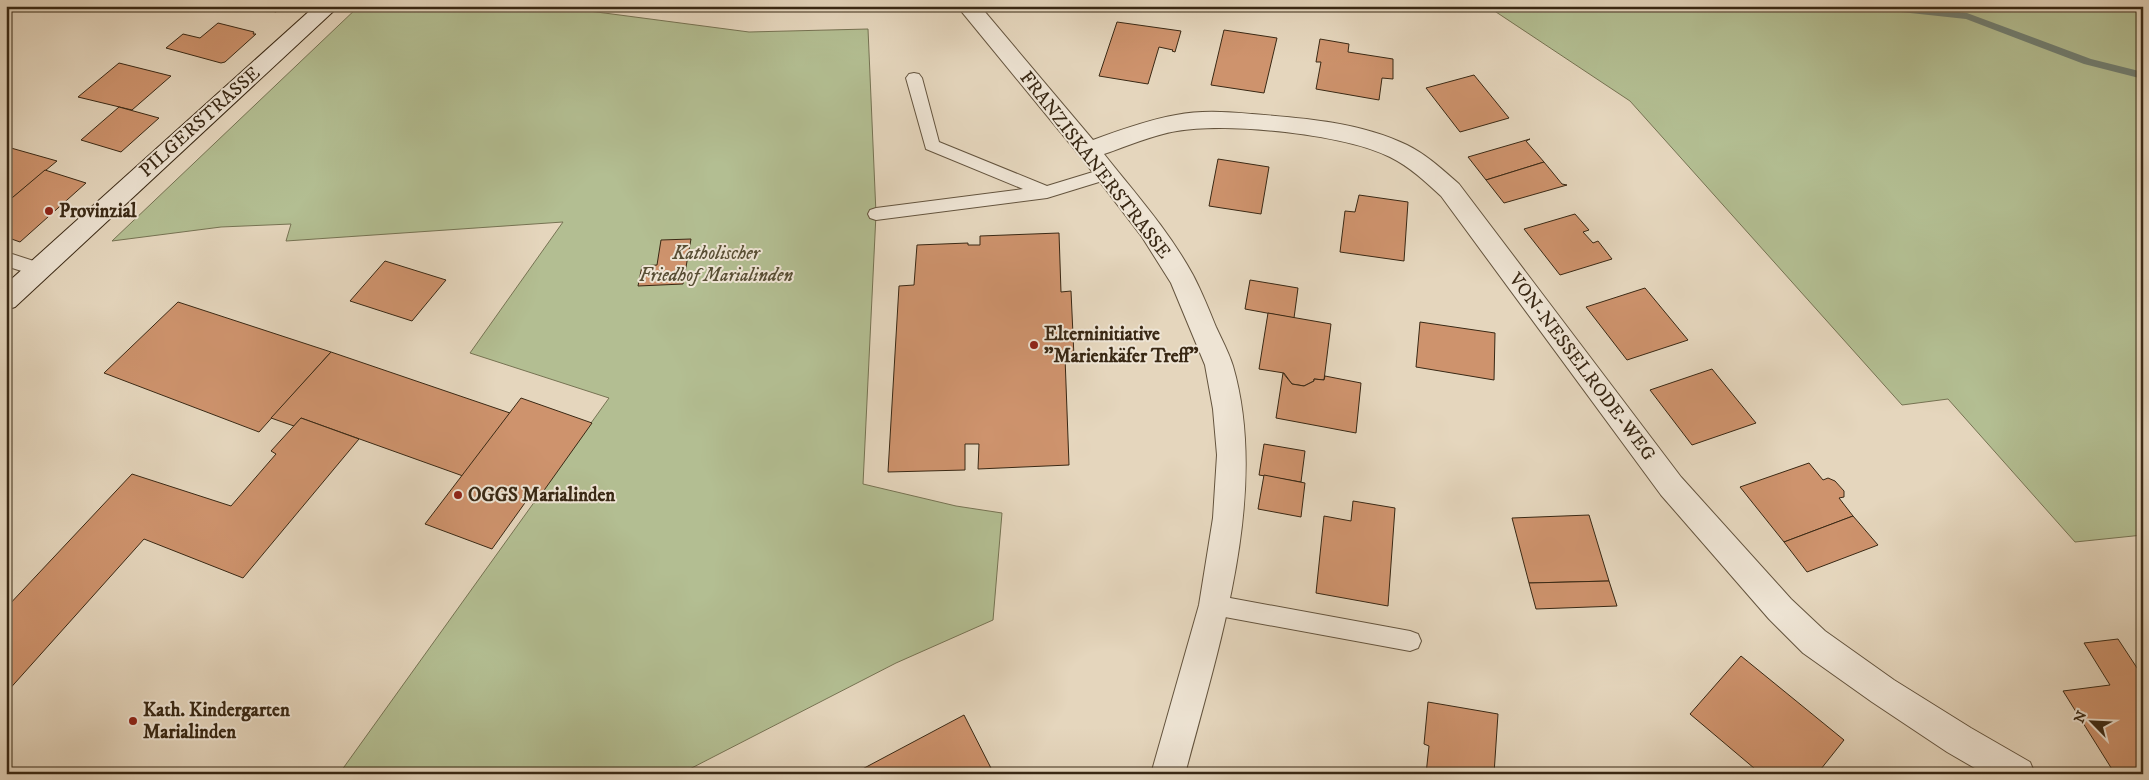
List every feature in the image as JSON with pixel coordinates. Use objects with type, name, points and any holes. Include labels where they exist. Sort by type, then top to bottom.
[{"type":"street","name":"PILGERSTRASSE","points":[[6,300],[328,6]]},
{"type":"street","name":"FRANZISKANERSTRASSE","points":[[968,6],[1088,150],[1151,230],[1183,280],[1219,365],[1227,409],[1231,455],[1228,518],[1214,605],[1168,774]]},
{"type":"street","name":"VON-NESSELRODE-WEG","points":[[1088,150],[1167,125],[1191,121],[1233,121],[1286,124],[1338,132],[1390,147],[1422,166],[1450,190],[1671,486],[1780,609],[1814,642],[1883,691],[1959,740],[2018,774]]},
{"type":"lane","points":[[914,78],[932,145],[1047,192]]},
{"type":"lane","points":[[876,214],[1047,192],[1106,174]]},
{"type":"lane","points":[[6,259],[40,270]]},
{"type":"lane","points":[[1214,605],[1410,641]]},
{"type":"green space","name":"Katholischer Friedhof Marialinden","points":[[359,6],[551,6],[749,32],[868,29],[876,214],[863,484],[956,506],[1002,513],[993,620],[896,663],[680,774],[339,774],[609,398],[470,353],[563,222],[286,241],[291,224],[221,227],[112,241]]},
{"type":"green space","points":[[1487,6],[2143,6],[2143,535],[2075,542],[1948,399],[1902,405],[1630,101]]},
{"type":"building","points":[[251,6],[283,6],[276,12]]},
{"type":"building","points":[[1117,22],[1181,31],[1175,52],[1159,47],[1148,84],[1099,76]]},
{"type":"building","points":[[218,23],[256,34],[225,62],[221,63],[166,48],[183,34],[200,38]]},
{"type":"building","points":[[1224,30],[1277,38],[1264,93],[1211,85]]},
{"type":"building","points":[[1320,39],[1349,44],[1348,52],[1393,59],[1393,79],[1382,78],[1379,100],[1316,89],[1321,62],[1316,62]]},
{"type":"building","points":[[119,63],[171,76],[132,110],[78,97]]},
{"type":"building","points":[[1474,75],[1509,118],[1460,132],[1426,88]]},
{"type":"building","points":[[119,107],[159,118],[121,152],[81,140]]},
{"type":"building","points":[[1530,139],[1526,141],[1544,162],[1486,180],[1468,157]]},
{"type":"building","points":[[11,148],[57,161],[6,203],[6,152]]},
{"type":"building","points":[[1218,159],[1269,167],[1261,214],[1209,206]]},
{"type":"building","points":[[1544,162],[1562,184],[1567,185],[1504,203],[1486,180]]},
{"type":"building","points":[[45,170],[86,183],[20,242],[6,237],[6,203]]},
{"type":"building","points":[[1359,195],[1408,202],[1404,261],[1340,252],[1345,211],[1355,212]]},
{"type":"building","points":[[1575,214],[1589,230],[1583,232],[1593,243],[1598,241],[1612,259],[1560,275],[1524,229]]},
{"type":"building","points":[[1059,233],[1061,292],[1071,291],[1074,357],[1065,357],[1069,465],[978,469],[979,444],[965,444],[965,470],[888,472],[899,286],[914,285],[917,245],[968,243],[968,245],[980,245],[980,236]]},
{"type":"building","points":[[691,239],[683,284],[638,286],[642,266],[657,265],[661,240]]},
{"type":"building","points":[[385,261],[446,280],[412,321],[350,301]]},
{"type":"building","points":[[1250,280],[1298,288],[1294,318],[1245,309]]},
{"type":"building","points":[[1645,288],[1688,340],[1627,360],[1586,307]]},
{"type":"building","points":[[178,302],[331,352],[259,432],[104,373]]},
{"type":"building","points":[[1268,313],[1331,324],[1324,380],[1314,379],[1314,381],[1304,386],[1292,384],[1284,373],[1259,369]]},
{"type":"building","points":[[1420,322],[1495,333],[1494,380],[1416,367]]},
{"type":"building","points":[[331,352],[511,413],[463,476],[301,418],[294,426],[271,418]]},
{"type":"building","points":[[1712,369],[1756,423],[1692,445],[1650,390]]},
{"type":"building","points":[[1283,373],[1292,384],[1304,386],[1314,381],[1314,379],[1324,380],[1325,376],[1361,383],[1356,433],[1276,418]]},
{"type":"building","points":[[521,398],[592,423],[535,503],[527,500],[492,549],[425,524]]},
{"type":"building","points":[[301,418],[359,439],[243,578],[144,539],[6,693],[6,608],[132,474],[231,506],[276,454],[271,451]]},
{"type":"building","points":[[1264,444],[1305,451],[1301,482],[1259,475]]},
{"type":"building","points":[[1809,463],[1823,480],[1828,478],[1835,481],[1844,491],[1844,497],[1839,498],[1853,516],[1784,542],[1740,487]]},
{"type":"building","points":[[1264,475],[1305,483],[1301,517],[1258,509]]},
{"type":"building","points":[[1353,501],[1395,508],[1388,606],[1316,593],[1324,516],[1351,521]]},
{"type":"building","points":[[1589,515],[1609,581],[1529,583],[1512,518]]},
{"type":"building","points":[[1853,516],[1878,545],[1807,572],[1784,542]]},
{"type":"building","points":[[1609,581],[1617,606],[1536,609],[1529,583]]},
{"type":"building","points":[[2118,639],[2143,677],[2143,774],[2115,774],[2063,691],[2110,685],[2084,643]]},
{"type":"building","points":[[1741,656],[1844,740],[1817,774],[1761,774],[1690,714]]},
{"type":"building","points":[[1428,702],[1498,714],[1494,774],[1426,774],[1429,746],[1424,744]]},
{"type":"building","points":[[964,715],[994,774],[853,774]]},
{"type":"waterway","points":[[1873,6],[1967,16],[2088,62],[2143,76]]},
{"type":"place","name":"Provinzial","points":[[49,211]]},
{"type":"place","name":"Elterninitiative \"Marienkäfer Treff\"","points":[[1034,345]]},
{"type":"place","name":"OGGS Marialinden","points":[[458,495]]},
{"type":"place","name":"Kath. Kindergarten Marialinden","points":[[133,721]]}]
